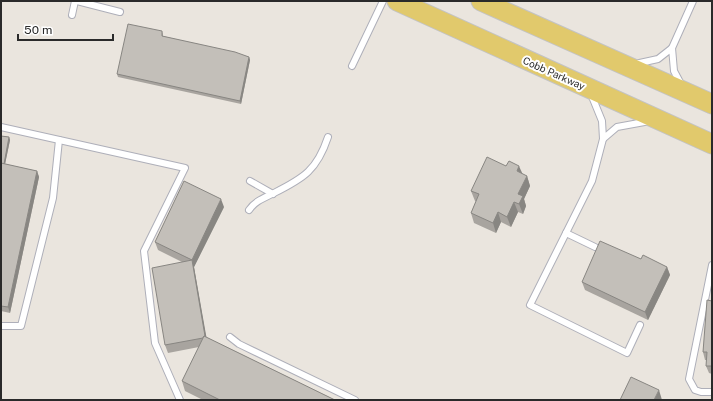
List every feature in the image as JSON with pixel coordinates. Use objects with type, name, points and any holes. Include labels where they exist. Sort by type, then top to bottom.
[{"type":"main road","name":"Cobb Parkway","points":[[397,1],[712,144]]},
{"type":"main road","points":[[481,1],[712,104]]},
{"type":"lane","points":[[72,15],[76,1],[120,12]]},
{"type":"lane","points":[[352,66],[383,1]]},
{"type":"lane","points":[[625,66],[658,59],[672,48],[693,1]]},
{"type":"lane","points":[[507,6],[532,24]]},
{"type":"lane","points":[[672,48],[674,71],[685,93]]},
{"type":"lane","points":[[589,89],[602,121],[603,139],[592,180],[530,305],[627,352],[640,325]]},
{"type":"lane","points":[[603,139],[617,127],[657,120]]},
{"type":"lane","points":[[1,127],[185,168],[144,251],[154,343],[180,400]]},
{"type":"lane","points":[[249,210],[254,203],[273,194],[312,169],[321,156],[328,138]]},
{"type":"lane","points":[[1,326],[22,326],[53,198],[59,140]]},
{"type":"lane","points":[[250,181],[273,194]]},
{"type":"lane","points":[[566,233],[595,248]]},
{"type":"lane","points":[[712,265],[689,379],[695,390],[701,392],[712,392]]},
{"type":"lane","points":[[230,337],[239,344],[355,400]]},
{"type":"building","points":[[128,24],[162,31],[162,36],[235,52],[249,57],[240,101],[117,74]]},
{"type":"building","points":[[1,136],[9,137],[4,164],[1,163]]},
{"type":"building","points":[[487,157],[506,166],[509,161],[519,166],[517,171],[527,176],[518,194],[523,196],[519,204],[514,202],[507,217],[498,212],[493,223],[471,213],[479,194],[471,191]]},
{"type":"building","points":[[1,163],[37,171],[8,307],[1,306]]},
{"type":"building","points":[[184,181],[221,199],[192,260],[155,242]]},
{"type":"building","points":[[600,241],[641,259],[643,255],[667,267],[645,312],[582,282]]},
{"type":"building","points":[[192,260],[205,336],[203,338],[165,345],[152,268]]},
{"type":"building","points":[[707,300],[712,301],[712,366],[706,366],[707,352],[703,352]]},
{"type":"building","points":[[204,336],[335,400],[220,400],[182,381]]},
{"type":"building","points":[[631,377],[659,390],[654,400],[620,400]]}]
